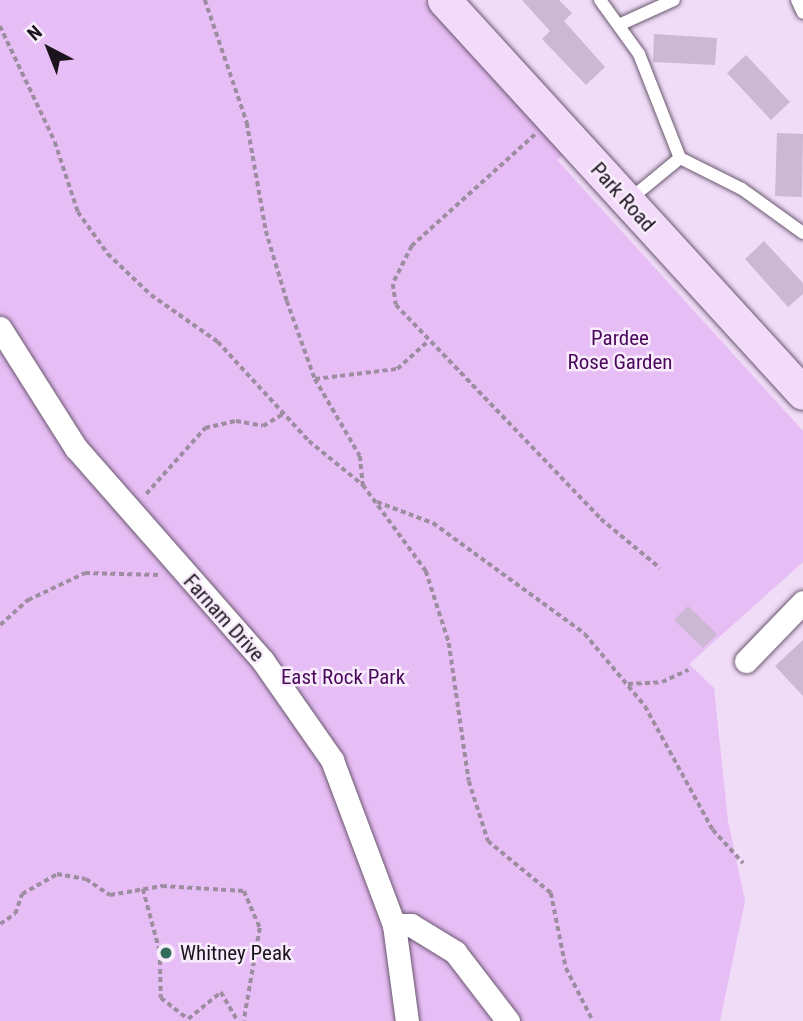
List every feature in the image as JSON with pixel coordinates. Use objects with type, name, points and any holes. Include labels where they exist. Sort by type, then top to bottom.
[{"type":"main road","name":"Park Road","points":[[444,0],[803,393]]},
{"type":"street","name":"Farnam Drive","points":[[0,328],[38,397],[132,517],[263,661],[332,760],[394,925],[407,1021]]},
{"type":"street","points":[[746,662],[803,602]]},
{"type":"street","points":[[394,925],[411,925],[455,952],[508,1021]]},
{"type":"lane","points":[[600,0],[621,24],[680,158],[742,189],[803,233]]},
{"type":"lane","points":[[621,24],[674,0]]},
{"type":"lane","points":[[797,0],[803,13]]},
{"type":"lane","points":[[628,202],[680,158]]},
{"type":"path","points":[[205,0],[229,59],[266,230],[315,379],[360,456],[363,485]]},
{"type":"path","points":[[0,26],[30,83],[87,226],[130,278],[218,342],[283,414],[363,485],[426,571],[441,609],[470,781],[491,848],[539,877],[551,892],[566,968],[593,1021]]},
{"type":"path","points":[[553,120],[431,225],[400,263],[393,284],[396,305],[427,342],[532,441],[601,519],[660,568]]},
{"type":"path","points":[[315,379],[397,369],[427,342]]},
{"type":"path","points":[[132,517],[163,471],[205,428],[236,421],[263,426],[283,414]]},
{"type":"path","points":[[377,502],[433,523],[559,611],[628,684],[660,729],[713,831],[743,863]]},
{"type":"path","points":[[0,625],[28,600],[85,573],[112,569],[138,579],[178,567]]},
{"type":"path","points":[[628,684],[662,682],[688,670]]},
{"type":"path","points":[[0,924],[15,914],[22,894],[57,874],[86,879],[110,895],[143,889],[239,890],[252,902],[260,928],[244,1021]]},
{"type":"path","points":[[143,889],[160,952],[160,998],[188,1019],[221,992],[238,1021]]},
{"type":"green space","name":"East Rock Park","points":[[0,0],[424,0],[565,153],[557,160],[803,431],[803,562],[689,664],[714,688],[728,821],[745,901],[720,1021],[0,1021]]},
{"type":"building","points":[[522,0],[559,0],[572,13],[564,21],[605,67],[586,85],[542,39],[550,31]]},
{"type":"building","points":[[654,34],[717,38],[715,65],[653,62]]},
{"type":"building","points":[[746,55],[790,102],[771,120],[727,73]]},
{"type":"building","points":[[777,133],[803,134],[802,197],[775,196]]},
{"type":"building","points":[[764,241],[803,283],[803,294],[788,307],[745,259]]},
{"type":"building","points":[[688,606],[717,634],[703,648],[674,620]]},
{"type":"building","points":[[803,640],[803,696],[775,666]]},
{"type":"place","name":"Whitney Peak","points":[[166,953]]},
{"type":"park label","name":"Pardee Rose Garden","points":[[620,350]]}]
